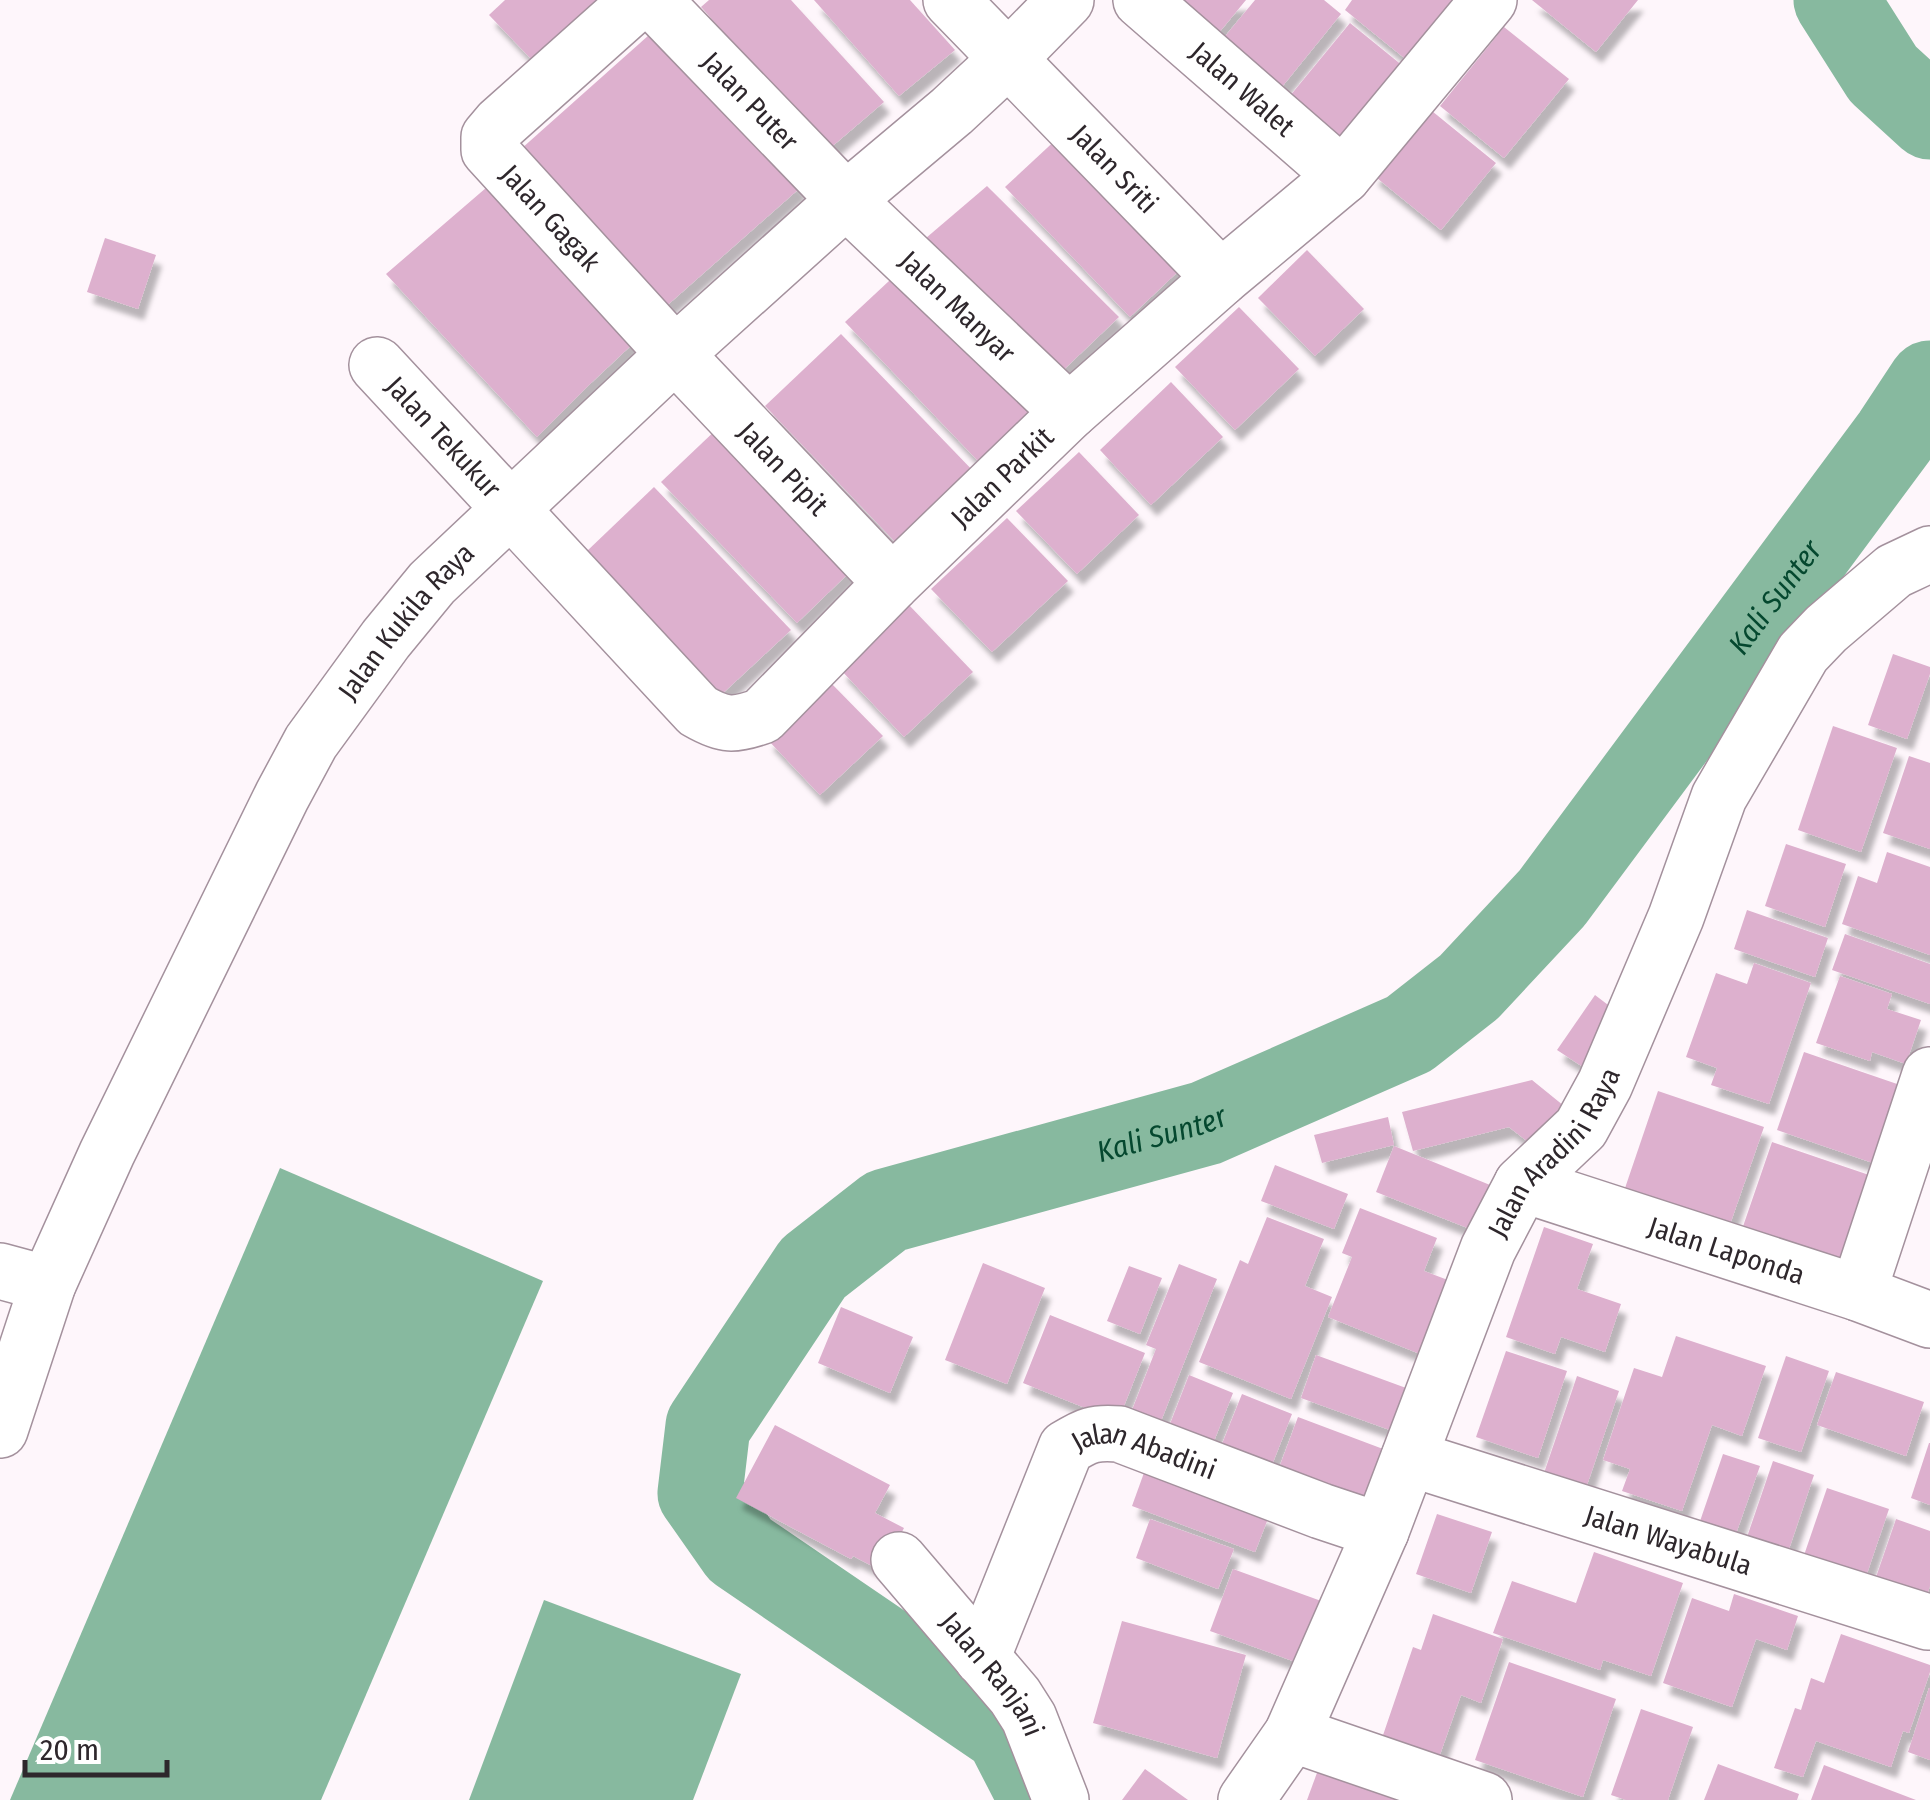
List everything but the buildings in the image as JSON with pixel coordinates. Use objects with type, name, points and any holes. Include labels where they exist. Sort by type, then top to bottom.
[{"type":"street","name":"Jalan Gagak","points":[[639,0],[500,124],[490,137],[489,150],[675,354]]},
{"type":"street","name":"Jalan Puter","points":[[653,0],[846,200]]},
{"type":"street","name":"Jalan Sriti","points":[[951,0],[1220,278]]},
{"type":"street","name":"Jalan Kukila Raya","points":[[0,1430],[24,1278],[108,1153],[311,742],[386,639],[432,582],[510,507],[846,200],[952,111],[1066,0]]},
{"type":"street","name":"Jalan Walet","points":[[1140,0],[1343,176]]},
{"type":"street","name":"Jalan Parkit","points":[[510,507],[698,711],[718,722],[739,724],[762,716],[1069,412],[1343,176],[1489,0]]},
{"type":"street","name":"Jalan Manyar","points":[[846,200],[1069,412]]},
{"type":"street","name":"Jalan Pipit","points":[[675,354],[892,584]]},
{"type":"street","name":"Jalan Tekukur","points":[[377,365],[510,507]]},
{"type":"street","name":"Jalan Aradini Raya","points":[[1246,1800],[1292,1734],[1381,1531],[1488,1249],[1522,1184],[1580,1128],[1605,1084],[1676,917],[1719,797],[1803,653],[1894,571],[1930,554]]},
{"type":"street","points":[[1858,1293],[1930,1075]]},
{"type":"street","name":"Jalan Laponda","points":[[1522,1184],[1930,1320]]},
{"type":"street","name":"Jalan Abadini","points":[[982,1658],[1066,1448],[1086,1436],[1100,1432],[1119,1434],[1381,1531]]},
{"type":"street","name":"Jalan Wayabula","points":[[1409,1458],[1928,1622]]},
{"type":"street","name":"Jalan Ranjani","points":[[899,1560],[1015,1696],[1029,1718],[1061,1800]]},
{"type":"street","points":[[1292,1734],[1484,1800]]},
{"type":"shaded area","points":[[280,1168],[543,1281],[321,1800],[10,1800]]},
{"type":"shaded area","points":[[544,1600],[741,1674],[693,1800],[469,1800]]},
{"type":"waterway","name":"Kali Sunter","points":[[1836,0],[1883,74],[1930,117]]},
{"type":"waterway","name":"Kali Sunter","points":[[1042,1800],[1007,1732],[740,1550],[700,1493],[708,1426],[813,1268],[886,1211],[1206,1123],[1409,1034],[1469,987],[1552,898],[1895,436],[1930,383]]}]
